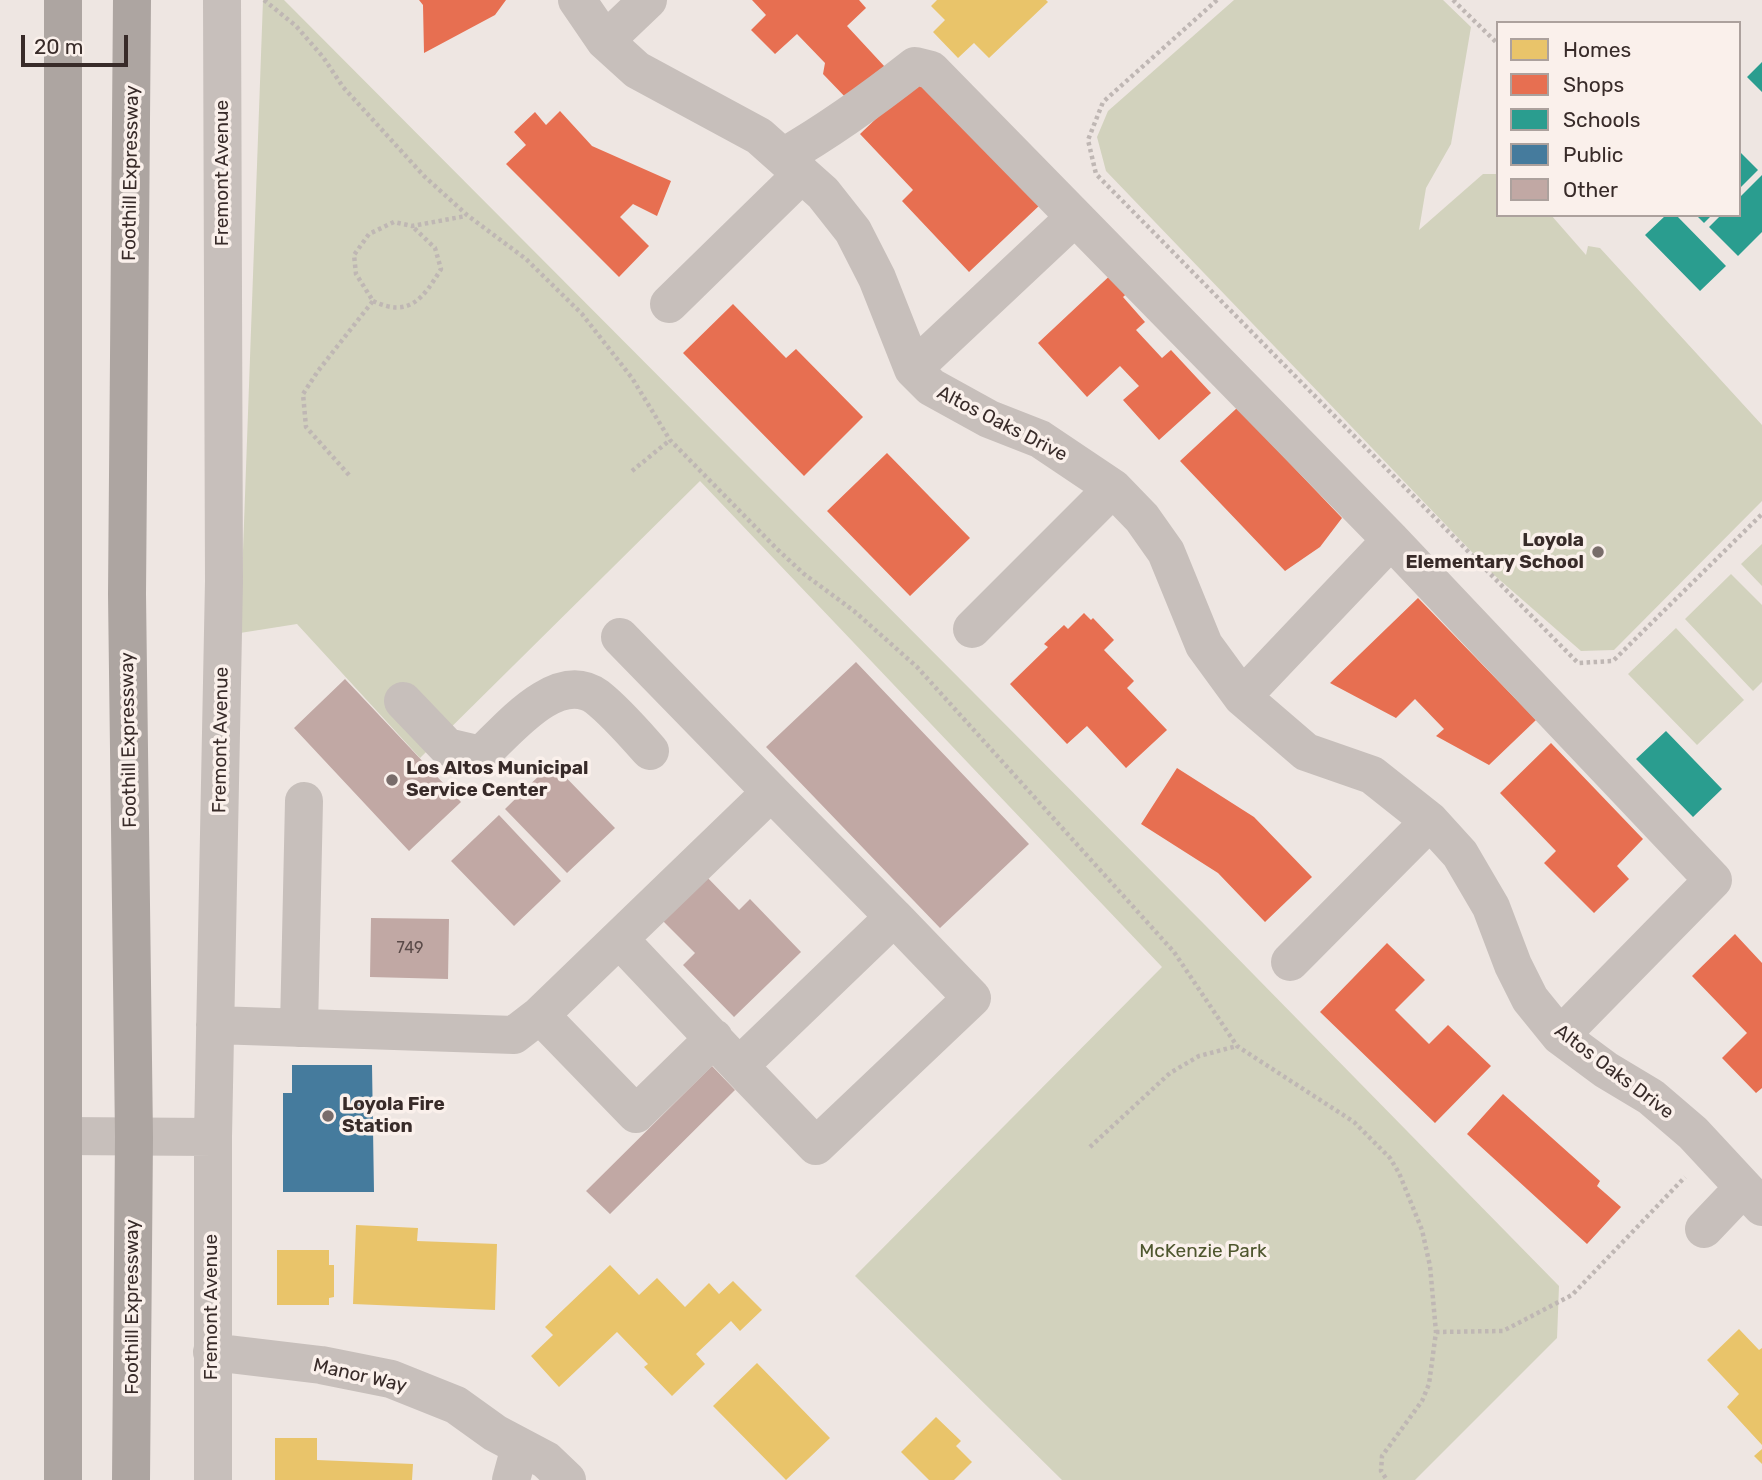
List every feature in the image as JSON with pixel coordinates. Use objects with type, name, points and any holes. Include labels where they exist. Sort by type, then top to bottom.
[{"type":"highway","points":[[63,0],[63,1480]]},
{"type":"highway","name":"Foothill Expressway","points":[[131,1480],[134,1138],[127,594],[132,0]]},
{"type":"street","name":"Fremont Avenue","points":[[213,1480],[213,1137],[224,581],[222,0]]},
{"type":"street","name":"Altos Oaks Drive","points":[[577,0],[605,41],[637,70],[759,136],[823,192],[853,231],[877,278],[913,369],[932,387],[989,419],[1040,439],[1113,488],[1143,518],[1166,552],[1204,645],[1242,697],[1306,752],[1373,775],[1430,821],[1460,854],[1491,907],[1513,965],[1530,999],[1560,1036],[1606,1070],[1651,1097],[1693,1133],[1753,1198]]},
{"type":"street","points":[[605,41],[648,0]]},
{"type":"street","points":[[669,304],[792,165],[851,114],[915,66],[931,70],[1391,540],[1713,880],[1560,1036]]},
{"type":"street","points":[[913,369],[1075,217]]},
{"type":"street","points":[[972,629],[1113,488]]},
{"type":"street","points":[[1242,697],[1391,540]]},
{"type":"street","points":[[619,939],[816,1146],[972,998],[620,637]]},
{"type":"street","points":[[403,701],[447,747],[481,755],[530,708],[562,691],[581,690],[596,697],[650,751]]},
{"type":"street","points":[[215,1025],[514,1035],[540,1015],[771,792]]},
{"type":"street","points":[[299,1028],[304,801]]},
{"type":"street","points":[[1290,962],[1430,821]]},
{"type":"street","points":[[540,1015],[636,1114],[727,1052],[894,917]]},
{"type":"street","points":[[63,1136],[213,1137]]},
{"type":"street","points":[[1704,1229],[1753,1198]]},
{"type":"street","name":"Manor Way","points":[[212,1352],[321,1364],[391,1379],[456,1405],[495,1433],[515,1463],[546,1460],[567,1480]]},
{"type":"path","points":[[264,0],[296,26],[344,87],[424,176],[467,215],[526,259],[582,314],[632,378],[670,440],[777,550],[854,611],[917,667],[1174,952],[1237,1046],[1354,1122],[1390,1158],[1399,1173],[1422,1230],[1430,1266],[1436,1332],[1429,1384],[1422,1401],[1382,1456],[1381,1471],[1387,1480]]},
{"type":"path","points":[[1217,0],[1103,103],[1088,140],[1096,174],[1578,663],[1614,661],[1762,514]]},
{"type":"path","points":[[1453,0],[1496,42]]},
{"type":"path","points":[[412,226],[467,215]]},
{"type":"path","points":[[394,222],[412,226],[435,248],[441,269],[427,293],[406,308],[387,307],[373,301],[356,274],[354,255],[369,234],[394,222]]},
{"type":"path","points":[[349,475],[306,427],[303,394],[373,301]]},
{"type":"path","points":[[632,471],[670,440]]},
{"type":"path","points":[[1090,1147],[1170,1073],[1199,1056],[1237,1046]]},
{"type":"path","points":[[1436,1332],[1503,1331],[1572,1295],[1710,1152]]},
{"type":"green space","name":"McKenzie Park","points":[[263,0],[284,0],[1205,925],[1559,1286],[1557,1338],[1415,1480],[1062,1480],[855,1276],[1162,967],[700,481],[420,758],[297,624],[240,633]]},
{"type":"green space","name":"Loyola Elementary School","points":[[1234,0],[1443,0],[1471,27],[1451,144],[1426,188],[1419,230],[1483,174],[1496,174],[1496,217],[1553,217],[1586,255],[1588,246],[1600,248],[1762,425],[1762,501],[1614,650],[1581,651],[1493,574],[1106,171],[1097,137],[1108,111]]},
{"type":"green space","points":[[1762,544],[1762,586],[1741,564]]},
{"type":"green space","points":[[1731,574],[1762,605],[1762,682],[1753,691],[1685,619]]},
{"type":"green space","points":[[1676,628],[1744,700],[1697,745],[1628,674]]},
{"type":"building: Homes","points":[[937,0],[1048,2],[989,58],[974,43],[958,58],[933,32],[945,20],[931,6]]},
{"type":"building: Homes","points":[[356,1225],[418,1228],[417,1241],[497,1244],[495,1310],[353,1304]]},
{"type":"building: Homes","points":[[277,1250],[329,1250],[329,1265],[334,1265],[334,1297],[329,1298],[329,1305],[277,1305]]},
{"type":"building: Homes","points":[[610,1265],[639,1295],[657,1278],[685,1307],[709,1283],[719,1294],[733,1281],[762,1310],[740,1331],[731,1321],[696,1354],[705,1364],[672,1396],[644,1367],[648,1364],[617,1332],[559,1387],[531,1356],[553,1335],[545,1327]]},
{"type":"building: Homes","points":[[1739,1329],[1759,1350],[1762,1348],[1762,1445],[1727,1407],[1739,1394],[1707,1360]]},
{"type":"building: Homes","points":[[757,1363],[830,1438],[786,1480],[713,1406]]},
{"type":"building: Homes","points":[[936,1417],[961,1441],[956,1446],[972,1462],[954,1480],[929,1480],[901,1452]]},
{"type":"building: Homes","points":[[275,1438],[317,1438],[317,1460],[413,1464],[412,1480],[275,1480]]},
{"type":"building: Homes","points":[[1762,1449],[1762,1464],[1754,1456]]},
{"type":"building: Shops","points":[[419,0],[506,0],[495,15],[424,53],[423,5]]},
{"type":"building: Shops","points":[[752,0],[859,0],[866,8],[847,26],[885,67],[849,101],[823,74],[825,63],[797,34],[775,54],[751,30],[766,15]]},
{"type":"building: Shops","points":[[921,76],[1042,203],[969,272],[902,201],[913,190],[860,134]]},
{"type":"building: Shops","points":[[560,111],[592,146],[671,181],[657,216],[633,204],[620,217],[649,246],[619,277],[506,164],[526,145],[514,132],[535,112],[546,125]]},
{"type":"building: Shops","points":[[1117,269],[1134,287],[1123,297],[1145,322],[1136,330],[1162,358],[1171,350],[1211,393],[1159,440],[1123,400],[1139,386],[1120,366],[1087,397],[1038,343]]},
{"type":"building: Shops","points":[[733,304],[786,358],[796,349],[863,417],[804,476],[683,353]]},
{"type":"building: Shops","points":[[1237,408],[1342,518],[1320,547],[1285,571],[1180,461]]},
{"type":"building: Shops","points":[[887,453],[970,538],[910,596],[827,511]]},
{"type":"building: Shops","points":[[1418,598],[1536,720],[1489,765],[1436,736],[1444,729],[1415,699],[1396,718],[1330,683]]},
{"type":"building: Shops","points":[[1084,613],[1091,620],[1093,618],[1114,640],[1104,650],[1134,681],[1127,688],[1167,730],[1126,768],[1087,726],[1067,744],[1010,684],[1048,647],[1044,644],[1064,625],[1068,629]]},
{"type":"building: Shops","points":[[1551,743],[1643,839],[1617,866],[1629,879],[1594,913],[1544,863],[1556,851],[1500,793]]},
{"type":"building: Shops","points":[[1177,768],[1254,817],[1312,877],[1265,922],[1218,873],[1141,824]]},
{"type":"building: Shops","points":[[1735,934],[1762,963],[1762,1088],[1756,1093],[1722,1058],[1747,1033],[1692,976]]},
{"type":"building: Shops","points":[[1387,943],[1425,980],[1395,1010],[1429,1044],[1448,1025],[1491,1066],[1435,1123],[1320,1012]]},
{"type":"building: Shops","points":[[1503,1094],[1600,1181],[1597,1186],[1621,1207],[1587,1244],[1467,1134]]},
{"type":"building: Schools","points":[[1762,62],[1762,92],[1747,77]]},
{"type":"building: Schools","points":[[1741,153],[1758,170],[1741,187]]},
{"type":"building: Schools","points":[[1762,175],[1762,232],[1738,256],[1709,227],[1719,217],[1741,217],[1741,196]]},
{"type":"building: Schools","points":[[1664,217],[1678,217],[1726,266],[1700,291],[1645,235]]},
{"type":"building: Schools","points":[[1698,217],[1710,217],[1704,223]]},
{"type":"building: Schools","points":[[1666,731],[1722,789],[1693,817],[1636,759]]},
{"type":"building: Public","name":"Loyola Fire Station","points":[[292,1065],[372,1065],[374,1192],[283,1192],[283,1093],[292,1093]]},
{"type":"building: Other","points":[[856,662],[1029,844],[940,928],[766,747]]},
{"type":"building: Other","name":"Los Altos Municipal Service Center","points":[[345,679],[461,802],[409,851],[294,728]]},
{"type":"building: Other","points":[[552,763],[615,828],[567,873],[505,809]]},
{"type":"building: Other","points":[[499,815],[561,881],[514,926],[451,861]]},
{"type":"building: Other","points":[[703,873],[739,910],[750,899],[801,952],[734,1017],[683,965],[695,953],[659,917]]},
{"type":"building: Other","points":[[371,918],[449,919],[448,979],[370,977]]},
{"type":"building: Other","points":[[712,1066],[735,1090],[610,1214],[586,1191]]},
{"type":"place","name":"Loyola Elementary School","points":[[1598,552]]},
{"type":"place","name":"Los Altos Municipal Service Center","points":[[392,780]]},
{"type":"place","name":"Loyola Fire Station","points":[[328,1116]]}]
